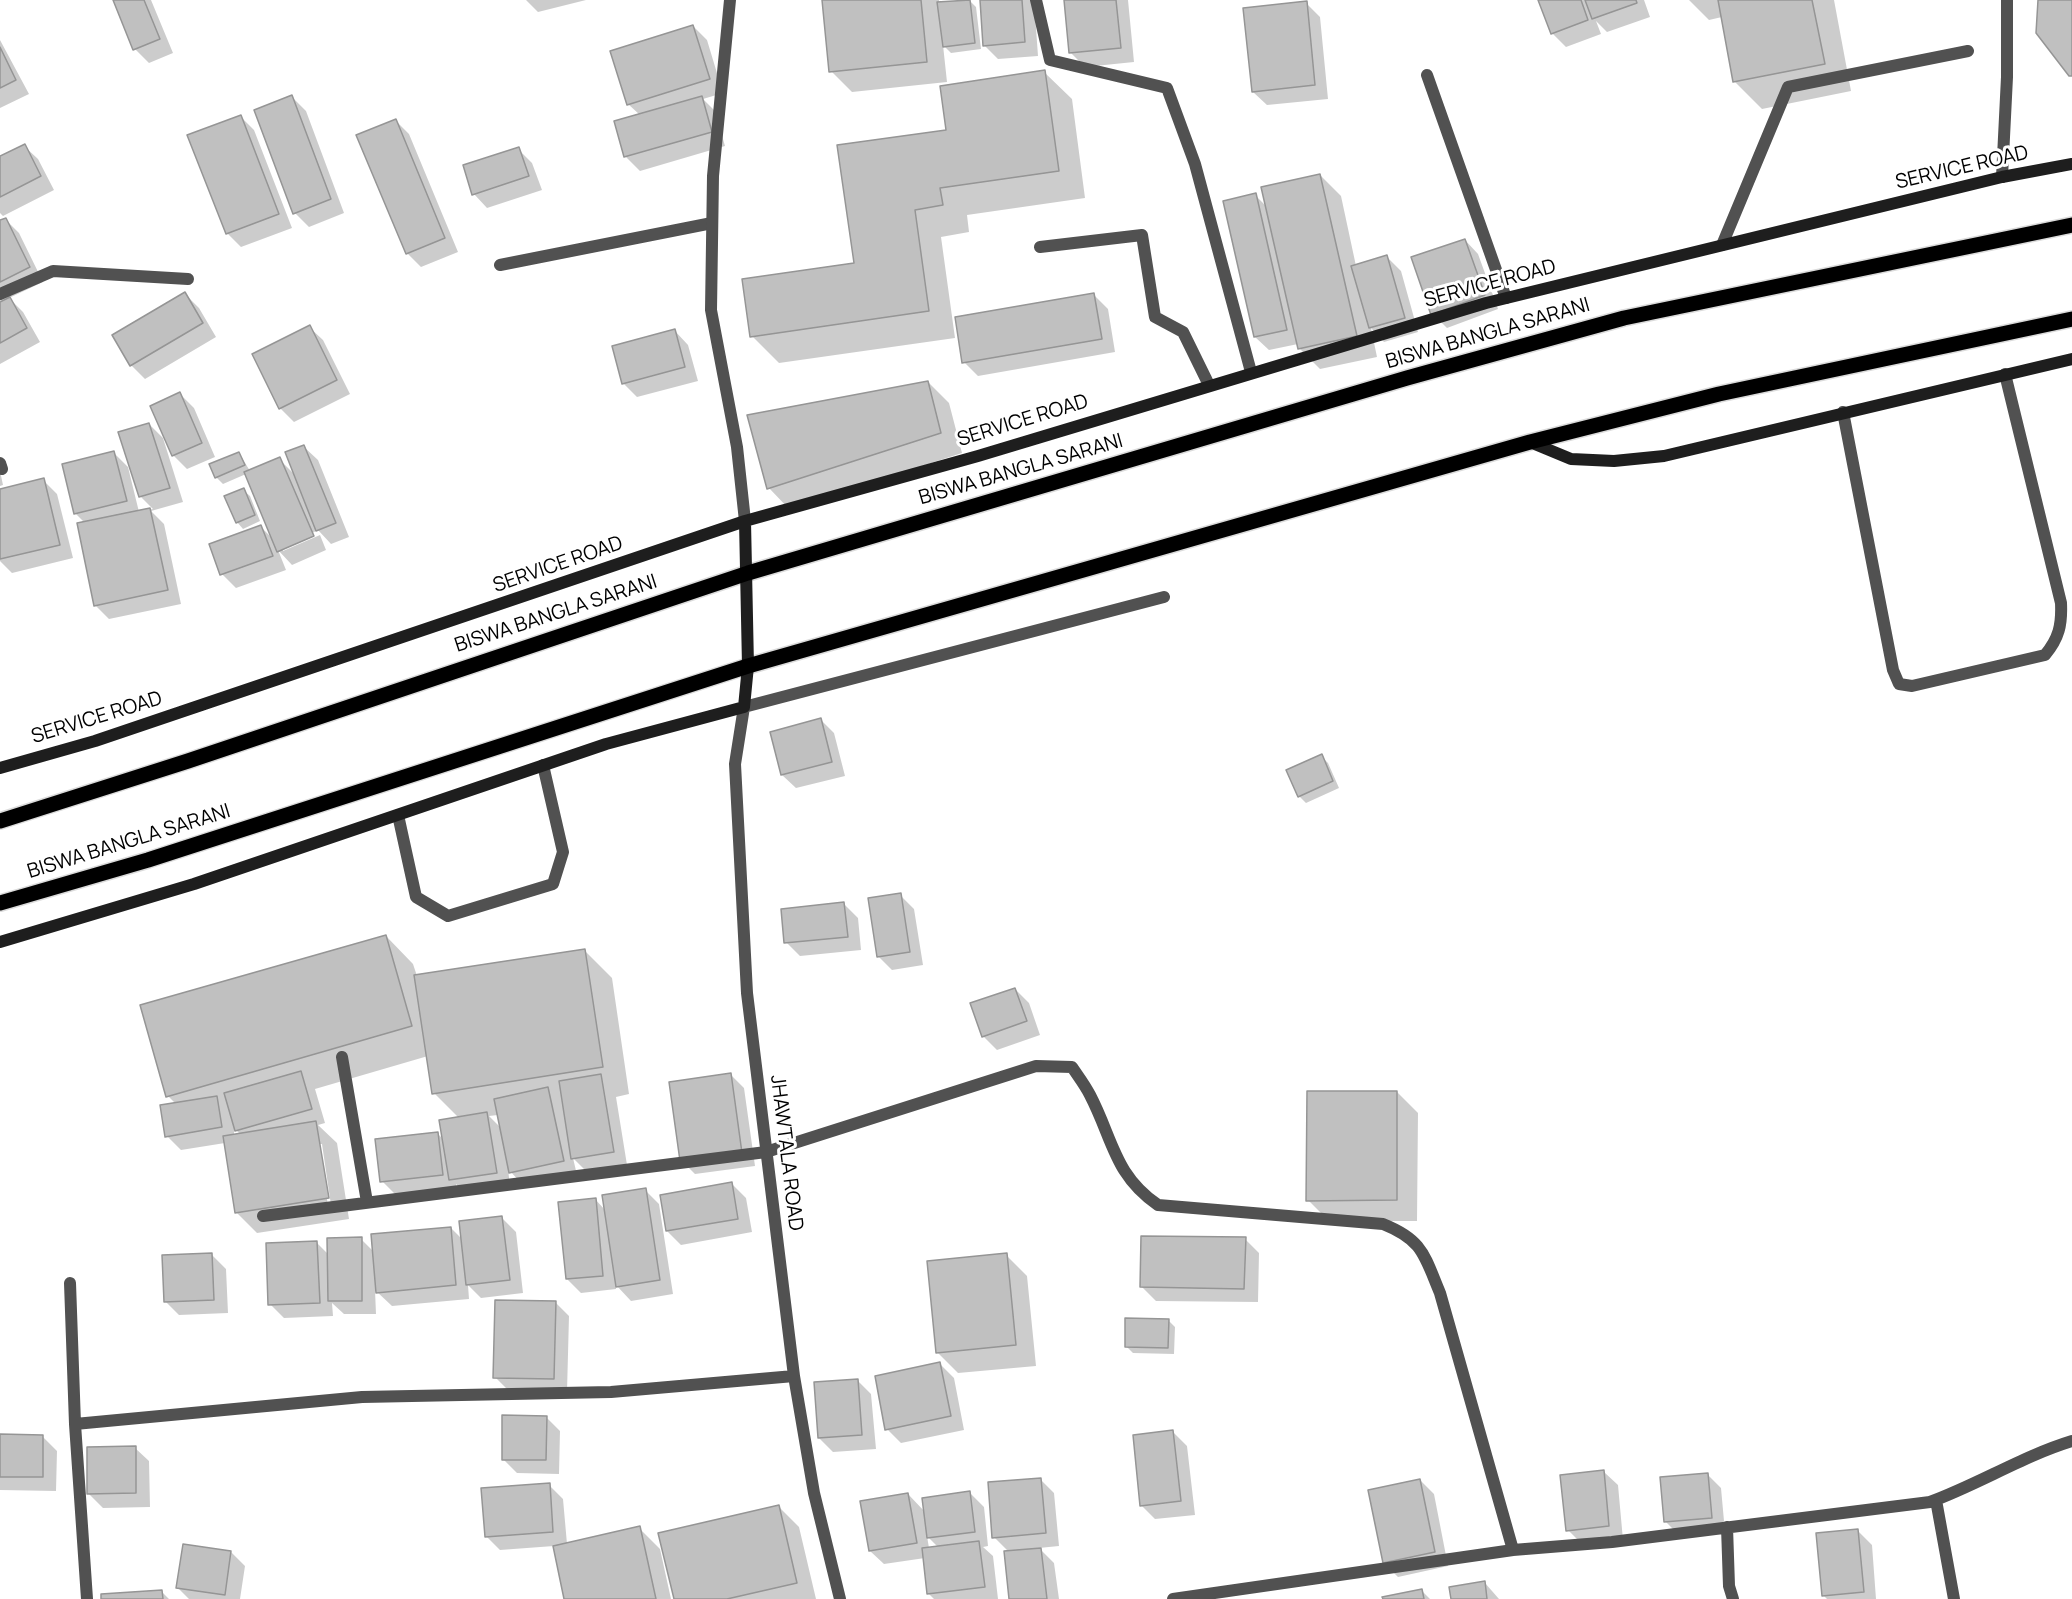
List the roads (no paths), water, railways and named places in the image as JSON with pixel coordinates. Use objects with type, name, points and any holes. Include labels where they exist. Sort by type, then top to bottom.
[{"type":"main road","name":"BISWA BANGLA SARANI","points":[[0,821],[188,761],[748,573],[1407,378],[1624,318],[2072,225]]},
{"type":"main road","name":"BISWA BANGLA SARANI","points":[[0,903],[148,860],[748,666],[1530,442],[1719,394],[2072,319]]},
{"type":"street","points":[[730,0],[712,176],[711,310],[736,447],[745,521],[748,573],[748,666],[744,707]]},
{"type":"street","points":[[1035,0],[1050,60],[1167,88],[1195,164],[1251,372]]},
{"type":"street","points":[[2002,177],[2007,77],[2007,0]]},
{"type":"street","points":[[1722,245],[1788,87],[1968,51]]},
{"type":"street","points":[[1427,75],[1506,298]]},
{"type":"street","name":"SERVICE ROAD","points":[[0,768],[118,734],[745,521],[978,456],[1251,372],[1506,298],[2002,177],[2072,164]]},
{"type":"street","points":[[500,265],[712,223]]},
{"type":"street","points":[[1040,247],[1142,236],[1155,317],[1183,332],[1209,385]]},
{"type":"street","points":[[0,294],[53,271],[188,279]]},
{"type":"street","points":[[1530,442],[1571,459],[1614,461],[1664,456],[2072,359]]},
{"type":"street","points":[[1843,412],[1893,670],[1899,684],[1912,686],[2045,655],[2055,643],[2062,625],[2061,603],[2005,374]]},
{"type":"street","points":[[0,942],[194,884],[606,744],[1164,597]]},
{"type":"street","name":"JHAWTALA ROAD","points":[[744,707],[735,764],[747,993],[794,1376],[814,1493],[840,1599]]},
{"type":"street","points":[[398,815],[416,897],[448,916],[553,884],[563,852],[543,765]]},
{"type":"street","points":[[342,1057],[367,1202]]},
{"type":"street","points":[[263,1216],[766,1152],[1036,1066],[1072,1067],[1089,1094],[1124,1174],[1139,1193],[1158,1205],[1383,1224],[1406,1233],[1423,1252],[1440,1293],[1513,1550]]},
{"type":"street","points":[[70,1283],[75,1424],[87,1599]]},
{"type":"street","points":[[75,1424],[362,1397],[611,1392],[794,1376]]},
{"type":"street","points":[[1173,1599],[1513,1550],[1612,1542],[1936,1500],[1978,1484],[2041,1450],[2072,1441]]},
{"type":"street","points":[[1936,1500],[1954,1599]]},
{"type":"street","points":[[1727,1527],[1728,1586],[1733,1599]]}]
